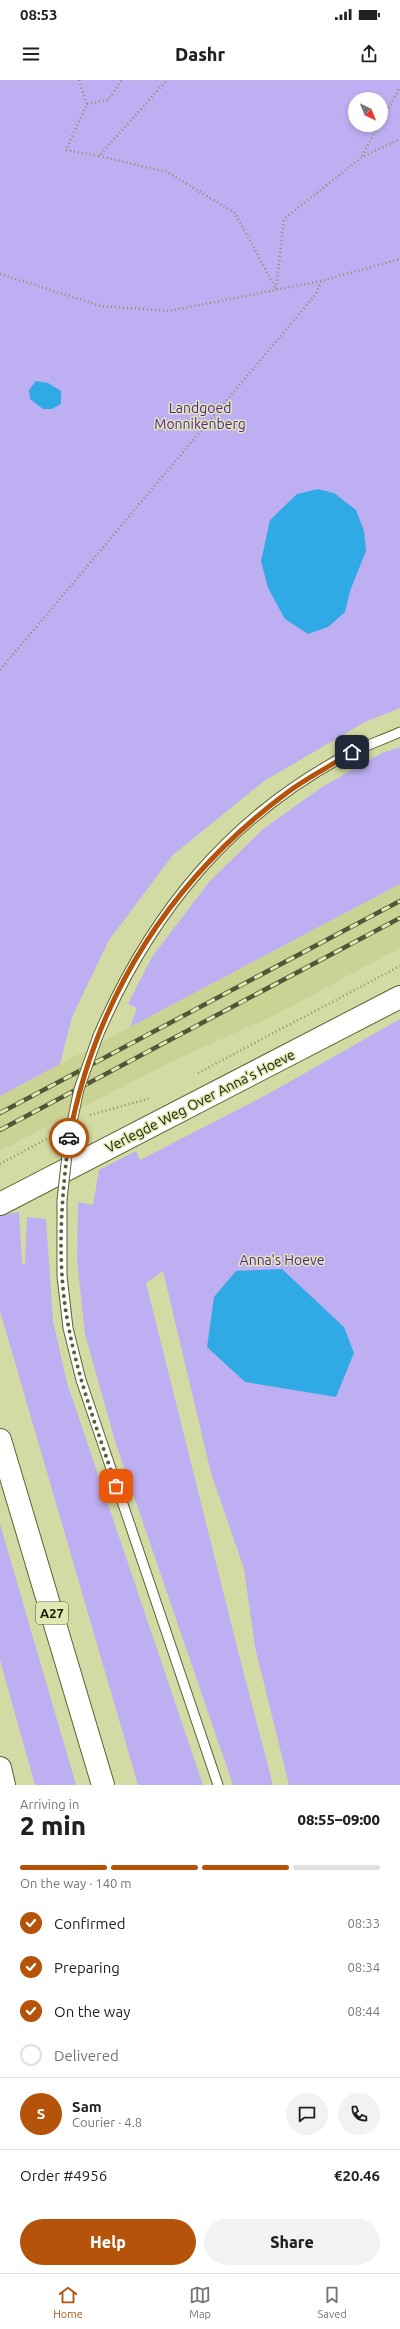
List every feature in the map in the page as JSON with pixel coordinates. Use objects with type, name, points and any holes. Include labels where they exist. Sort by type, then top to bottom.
[{"type":"main road","name":"Verlegde Weg Over Anna's Hoeve","points":[[0,1204],[400,996]]},
{"type":"main road","name":"A27","points":[[0,1440],[102,1785]]},
{"type":"main road","points":[[0,1768],[4,1785]]},
{"type":"lane","points":[[218,1785],[81,1380],[68,1328],[62,1276],[62,1200],[69,1137],[80,1089],[98,1036],[132,964],[165,913],[200,869],[242,829],[289,791],[352,752],[400,732]]},
{"type":"path","points":[[79,80],[87,104],[66,150],[167,172],[235,213],[276,289]]},
{"type":"path","points":[[87,104],[108,100],[122,80]]},
{"type":"path","points":[[99,156],[167,80]]},
{"type":"path","points":[[388,109],[400,87]]},
{"type":"path","points":[[362,157],[375,132]]},
{"type":"path","points":[[276,289],[284,219],[362,157],[400,139]]},
{"type":"path","points":[[0,274],[101,306],[169,311],[321,281],[400,259]]},
{"type":"path","points":[[0,670],[316,294],[321,281]]},
{"type":"path","name":"Verlegde Weg Over Anna's Hoeve","points":[[193,1076],[400,966]]},
{"type":"path","name":"Verlegde Weg Over Anna's Hoeve","points":[[151,1098],[158,1094]]},
{"type":"shaded area","points":[[400,884],[400,948],[273,1016],[168,1063],[0,1151],[0,1096]]},
{"type":"green space","name":"Landgoed Monnikenberg","points":[[0,80],[400,80],[400,708],[365,722],[264,781],[173,855],[109,940],[72,1017],[60,1064],[0,1096]]},
{"type":"green space","points":[[400,747],[400,884],[130,1027],[137,1008],[128,1004],[152,957],[209,882],[263,829],[322,787],[382,753]]},
{"type":"green space","name":"Anna's Hoeve","points":[[400,1019],[400,1785],[289,1785],[255,1647],[244,1569],[211,1473],[163,1271],[146,1283],[273,1785],[233,1785],[115,1441],[85,1334],[77,1260],[78,1202],[93,1205],[99,1170],[136,1151],[140,1160],[268,1094]]},
{"type":"green space","points":[[19,1212],[22,1264],[25,1264],[27,1217],[46,1219],[53,1321],[67,1383],[203,1785],[138,1785],[0,1311],[0,1215]]},
{"type":"green space","points":[[0,1524],[76,1785],[35,1785],[0,1660]]},
{"type":"water","points":[[36,381],[48,383],[61,391],[61,404],[52,409],[43,409],[30,399],[29,390]]},
{"type":"water","points":[[318,489],[334,493],[356,510],[364,531],[366,551],[350,591],[345,612],[328,627],[308,634],[285,619],[268,588],[261,561],[270,520],[297,494]]},
{"type":"water","points":[[282,1269],[344,1327],[354,1353],[336,1397],[245,1382],[207,1347],[214,1297],[236,1271]]},
{"type":"railway","points":[[0,1113],[400,901]]},
{"type":"railway","points":[[0,1130],[400,918]]},
{"type":"way so far","points":[[69,1138],[62,1200],[61,1234],[62,1276],[68,1328],[81,1380],[116,1486]]},
{"type":"route","points":[[69,1138],[80,1089],[98,1036],[114,999],[132,964],[165,913],[200,869],[242,829],[289,791],[352,752]]}]
